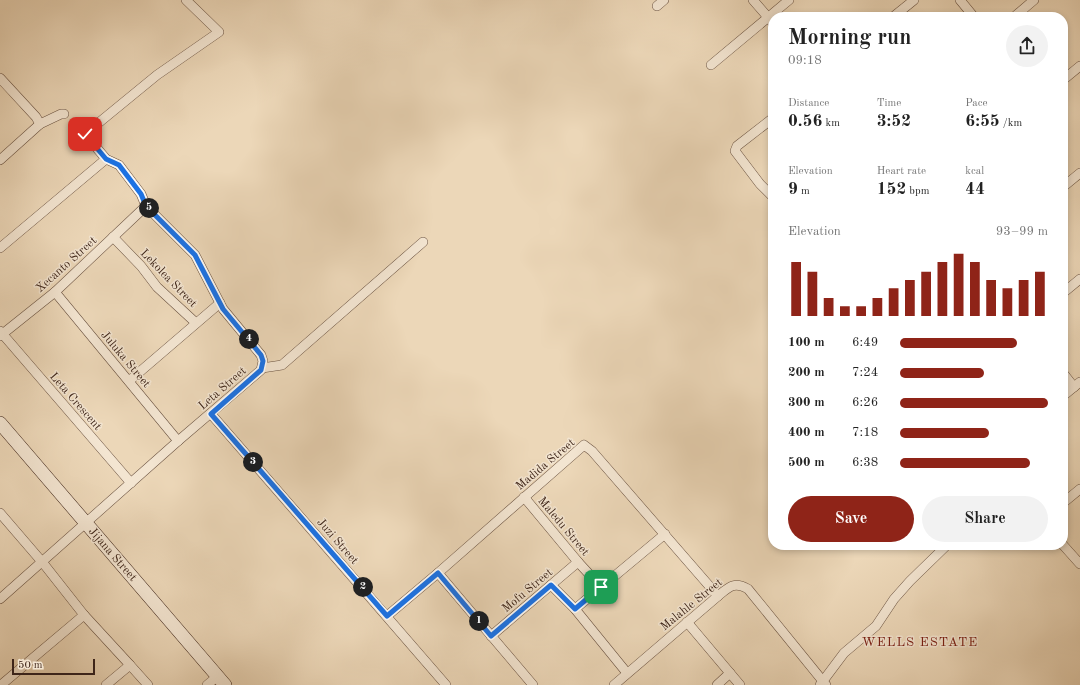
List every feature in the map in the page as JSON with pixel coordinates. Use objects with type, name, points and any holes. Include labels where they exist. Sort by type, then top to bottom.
[{"type":"street","name":"Leta Street","points":[[0,599],[262,368],[263,361],[261,355],[223,309],[195,255],[146,206],[141,194],[119,165],[106,159],[85,134],[157,75],[219,32],[186,0]]},
{"type":"street","points":[[657,6],[664,0]]},
{"type":"street","points":[[753,0],[768,17]]},
{"type":"street","points":[[778,12],[789,0]]},
{"type":"street","points":[[899,12],[914,0]]},
{"type":"street","points":[[960,0],[970,12]]},
{"type":"street","points":[[1020,12],[1034,0]]},
{"type":"street","points":[[711,65],[768,22]]},
{"type":"street","points":[[1068,76],[1080,66]]},
{"type":"street","points":[[0,78],[36,117],[40,124]]},
{"type":"street","points":[[0,160],[40,124],[64,114]]},
{"type":"street","points":[[768,122],[737,146],[735,152],[768,192]]},
{"type":"street","points":[[0,248],[106,159]]},
{"type":"street","points":[[1068,184],[1080,173]]},
{"type":"street","name":"Xecanto Street","points":[[1,334],[55,292],[146,206]]},
{"type":"street","name":"Lekolea Street","points":[[113,237],[157,287],[196,323],[129,381]]},
{"type":"street","points":[[262,368],[282,365],[423,242]]},
{"type":"street","points":[[1068,289],[1080,279]]},
{"type":"street","name":"Juluka Street","points":[[55,292],[178,441]]},
{"type":"street","points":[[196,323],[220,303]]},
{"type":"street","name":"Leta Crescent","points":[[1,334],[131,483]]},
{"type":"street","points":[[1068,377],[1077,384],[1068,392]]},
{"type":"street","name":"Juzi Street","points":[[211,414],[446,685]]},
{"type":"street","name":"Jijana Street","points":[[0,423],[222,681]]},
{"type":"street","name":"Madida Street","points":[[387,616],[584,445],[592,451],[718,596]]},
{"type":"street","points":[[1068,499],[1080,489]]},
{"type":"street","name":"Maledu Street","points":[[524,497],[578,562],[601,587]]},
{"type":"street","points":[[0,513],[84,615],[148,685]]},
{"type":"street","points":[[575,609],[665,534]]},
{"type":"street","points":[[823,684],[844,653],[876,626],[894,599],[942,550]]},
{"type":"street","points":[[1067,550],[1080,564]]},
{"type":"street","name":"Mofu Street","points":[[491,636],[578,562]]},
{"type":"street","points":[[438,573],[533,685]]},
{"type":"street","points":[[551,585],[575,609],[627,673]]},
{"type":"street","name":"Malahle Street","points":[[614,685],[718,596],[734,585],[748,589],[823,684]]},
{"type":"street","points":[[1,685],[84,615]]},
{"type":"street","points":[[687,622],[740,685]]},
{"type":"street","points":[[106,685],[130,665]]},
{"type":"street","points":[[717,685],[730,673]]},
{"type":"street","points":[[207,685],[222,681]]},
{"type":"district","name":"WELLS ESTATE","points":[[920,641]]},
{"type":"route","points":[[85,134],[106,159],[119,165],[134,183],[146,206],[195,255],[223,309],[257,348],[261,355],[263,365],[261,370],[211,414],[387,616],[438,573],[491,636],[551,585],[575,609],[601,587]]}]
